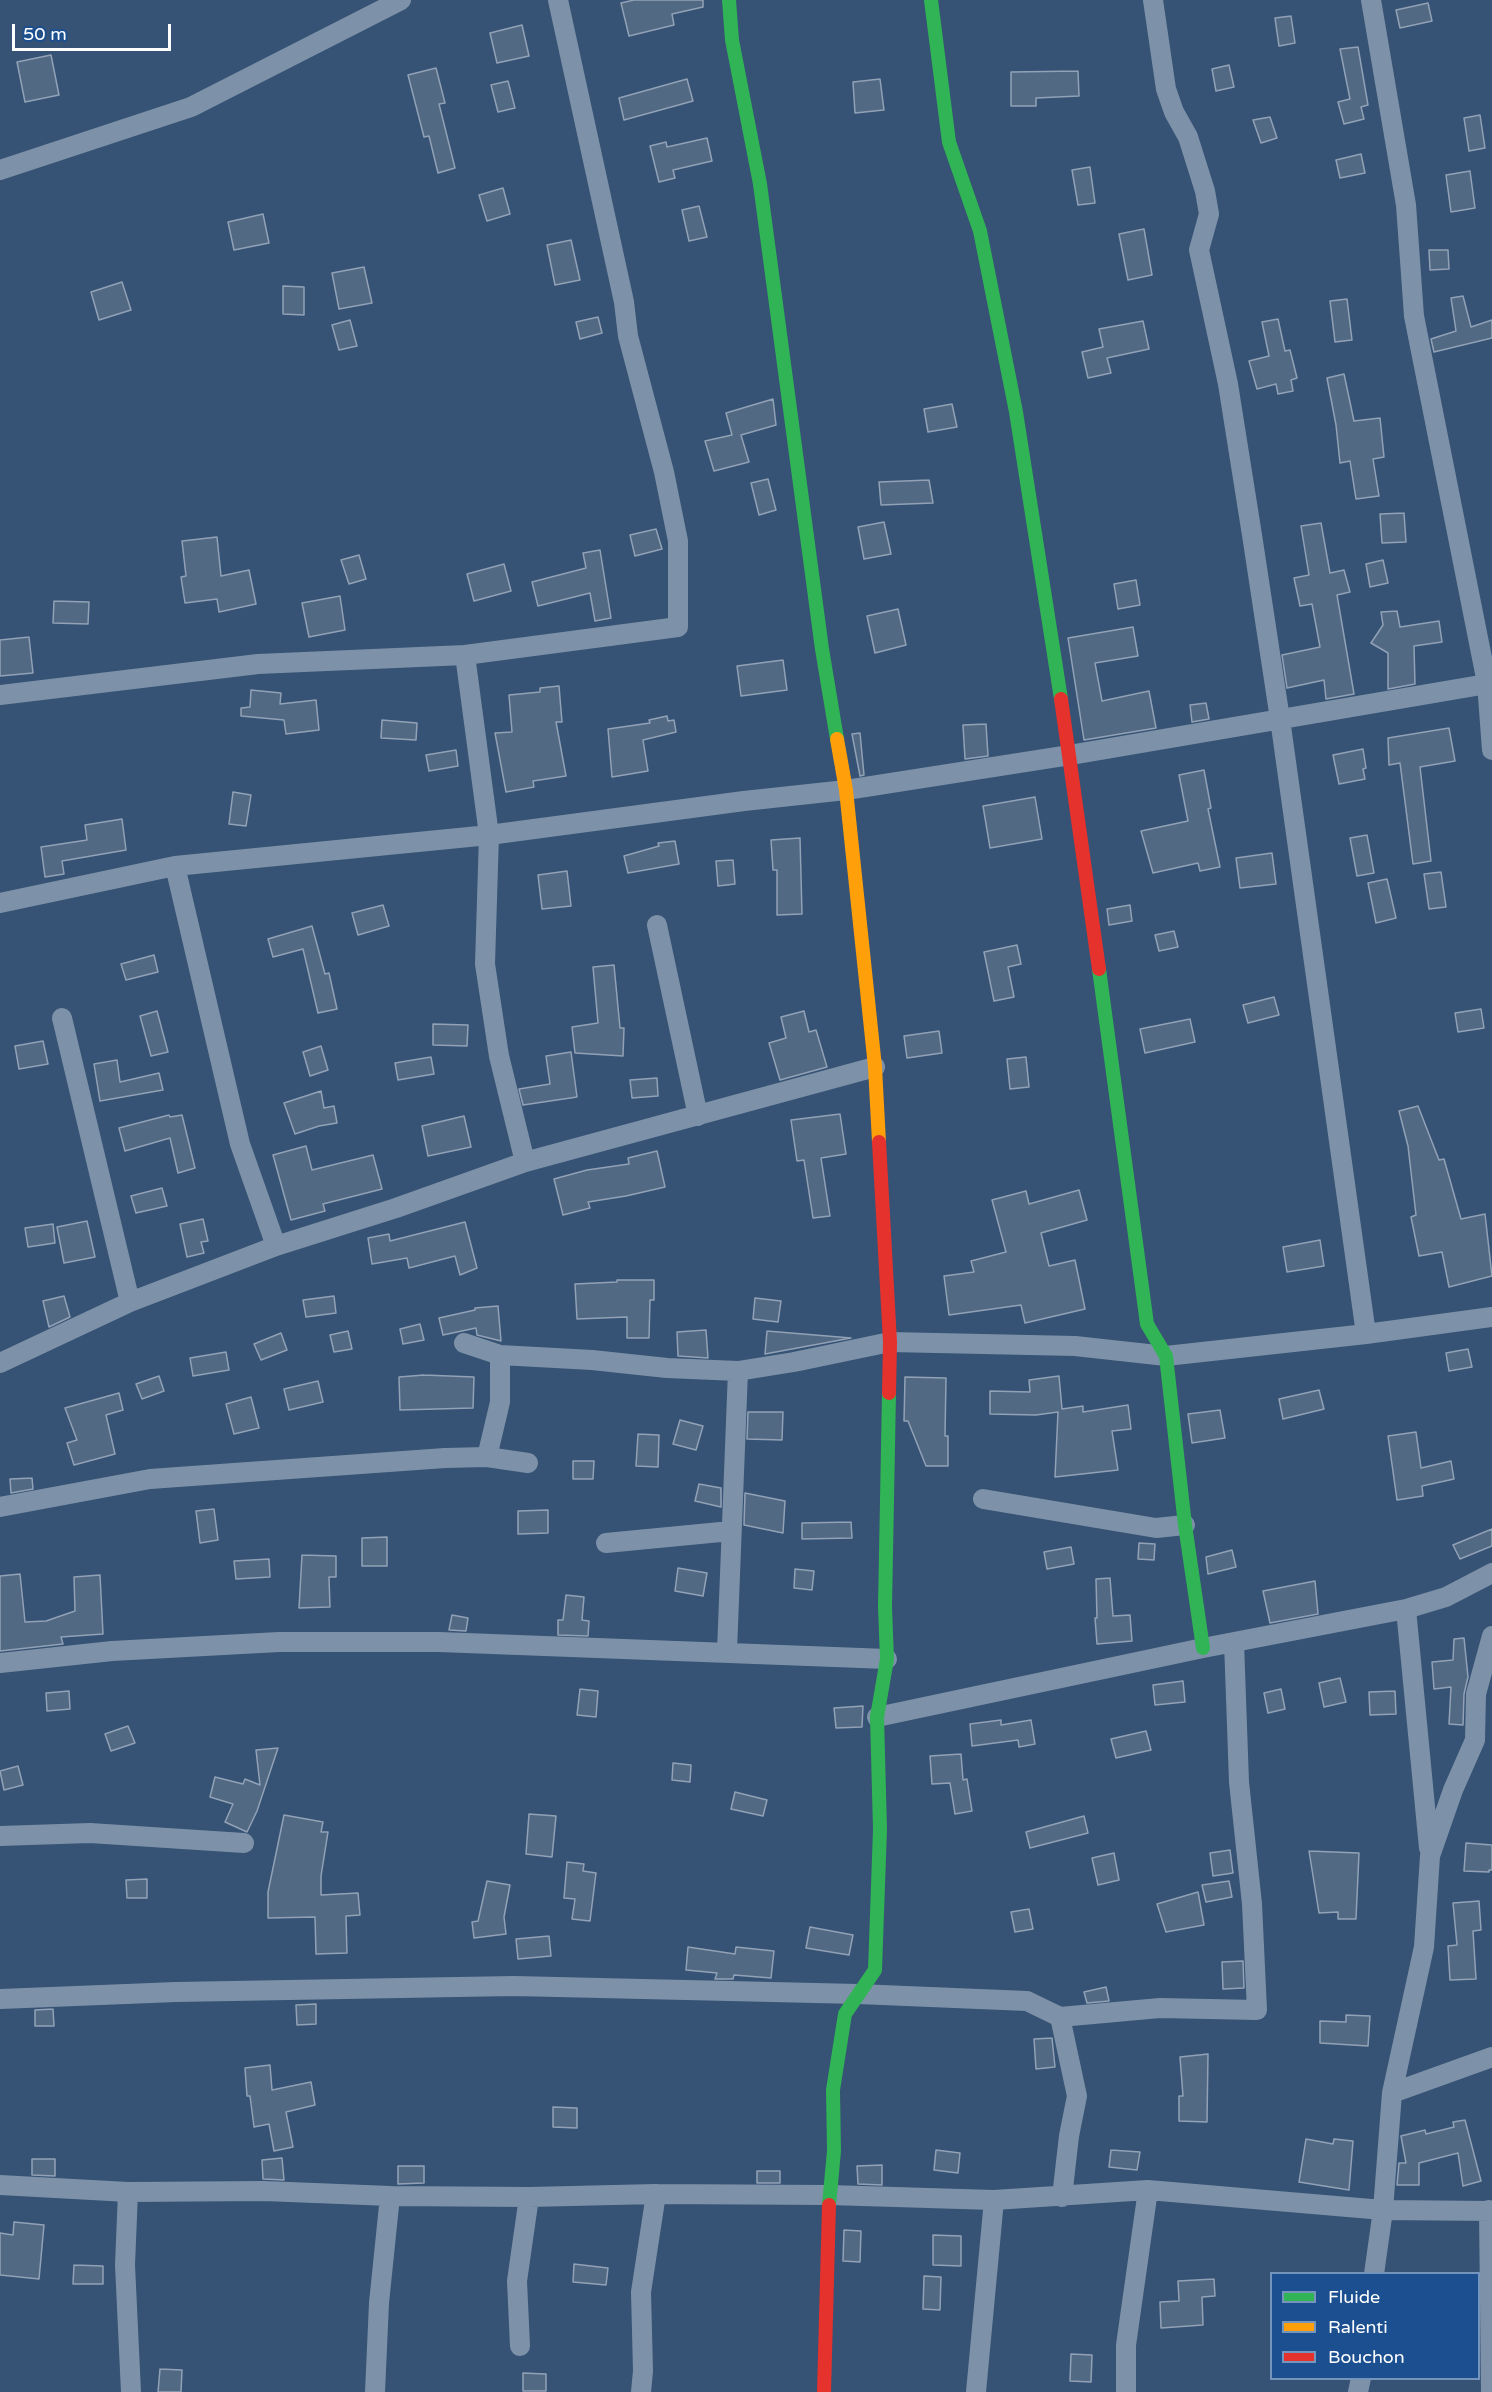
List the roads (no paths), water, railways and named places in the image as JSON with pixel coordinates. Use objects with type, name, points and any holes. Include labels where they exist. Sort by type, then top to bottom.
[{"type":"street","points":[[0,170],[190,107],[401,0]]},
{"type":"street","points":[[0,695],[258,664],[465,654],[678,627],[678,541],[664,472],[628,336],[624,302],[558,0]]},
{"type":"street","points":[[729,0],[732,40],[760,184],[822,649],[846,790],[876,1067],[890,1342],[885,1607],[887,1659],[877,1717],[880,1829],[875,1970],[845,2014],[833,2090],[834,2151],[829,2195],[824,2392]]},
{"type":"street","points":[[931,0],[949,142],[980,231],[1016,412],[1070,755],[1147,1323],[1166,1356],[1185,1525],[1203,1648]]},
{"type":"street","points":[[1153,0],[1166,89],[1174,112],[1188,137],[1205,191],[1209,214],[1198,250],[1228,384],[1280,719],[1366,1334]]},
{"type":"street","points":[[1371,0],[1406,205],[1414,316],[1490,683],[1492,750]]},
{"type":"street","points":[[465,654],[489,835],[485,964],[499,1056],[525,1162]]},
{"type":"street","points":[[0,903],[175,866],[489,835],[744,801],[846,790],[1070,755],[1490,683]]},
{"type":"street","points":[[175,866],[204,999],[240,1144],[276,1246]]},
{"type":"street","points":[[657,925],[698,1116]]},
{"type":"street","points":[[62,1018],[130,1302]]},
{"type":"street","points":[[0,1363],[130,1302],[276,1246],[396,1208],[525,1162],[876,1067]]},
{"type":"street","points":[[464,1343],[500,1355],[738,1371],[890,1342],[1075,1346],[1166,1356],[1366,1334],[1492,1317]]},
{"type":"street","points":[[487,1457],[500,1402],[500,1355]]},
{"type":"street","points":[[727,1651],[738,1371]]},
{"type":"street","points":[[0,1507],[150,1479],[445,1458],[487,1457],[528,1463]]},
{"type":"street","points":[[983,1499],[1156,1528],[1185,1525]]},
{"type":"street","points":[[606,1543],[731,1531]]},
{"type":"street","points":[[877,1717],[1203,1648],[1406,1609],[1446,1597],[1492,1573]]},
{"type":"street","points":[[1374,2272],[1383,2210],[1392,2093],[1424,1947],[1430,1856],[1406,1609]]},
{"type":"street","points":[[1430,1856],[1453,1790],[1475,1740],[1476,1694],[1492,1636]]},
{"type":"street","points":[[0,1663],[112,1651],[279,1642],[439,1642],[727,1651],[887,1659]]},
{"type":"street","points":[[0,1999],[187,1992],[514,1986],[858,1994],[1027,2001],[1060,2017],[1160,2008],[1257,2010],[1252,1904],[1239,1782],[1234,1642]]},
{"type":"street","points":[[0,1836],[90,1833],[244,1843]]},
{"type":"street","points":[[1060,2017],[1077,2096],[1069,2136],[1062,2197]]},
{"type":"street","points":[[1392,2093],[1492,2057]]},
{"type":"street","points":[[0,2186],[128,2192],[264,2191],[390,2196],[829,2195],[994,2200],[1148,2190],[1383,2210],[1491,2211],[1491,2392]]},
{"type":"street","points":[[1126,2392],[1126,2345],[1148,2190]]},
{"type":"street","points":[[128,2192],[125,2265],[127,2350],[131,2392]]},
{"type":"street","points":[[641,2392],[643,2371],[640,2292],[656,2194]]},
{"type":"street","points":[[375,2392],[379,2303],[390,2196]]},
{"type":"street","points":[[520,2346],[517,2281],[529,2197]]},
{"type":"street","points":[[976,2392],[994,2200]]}]
